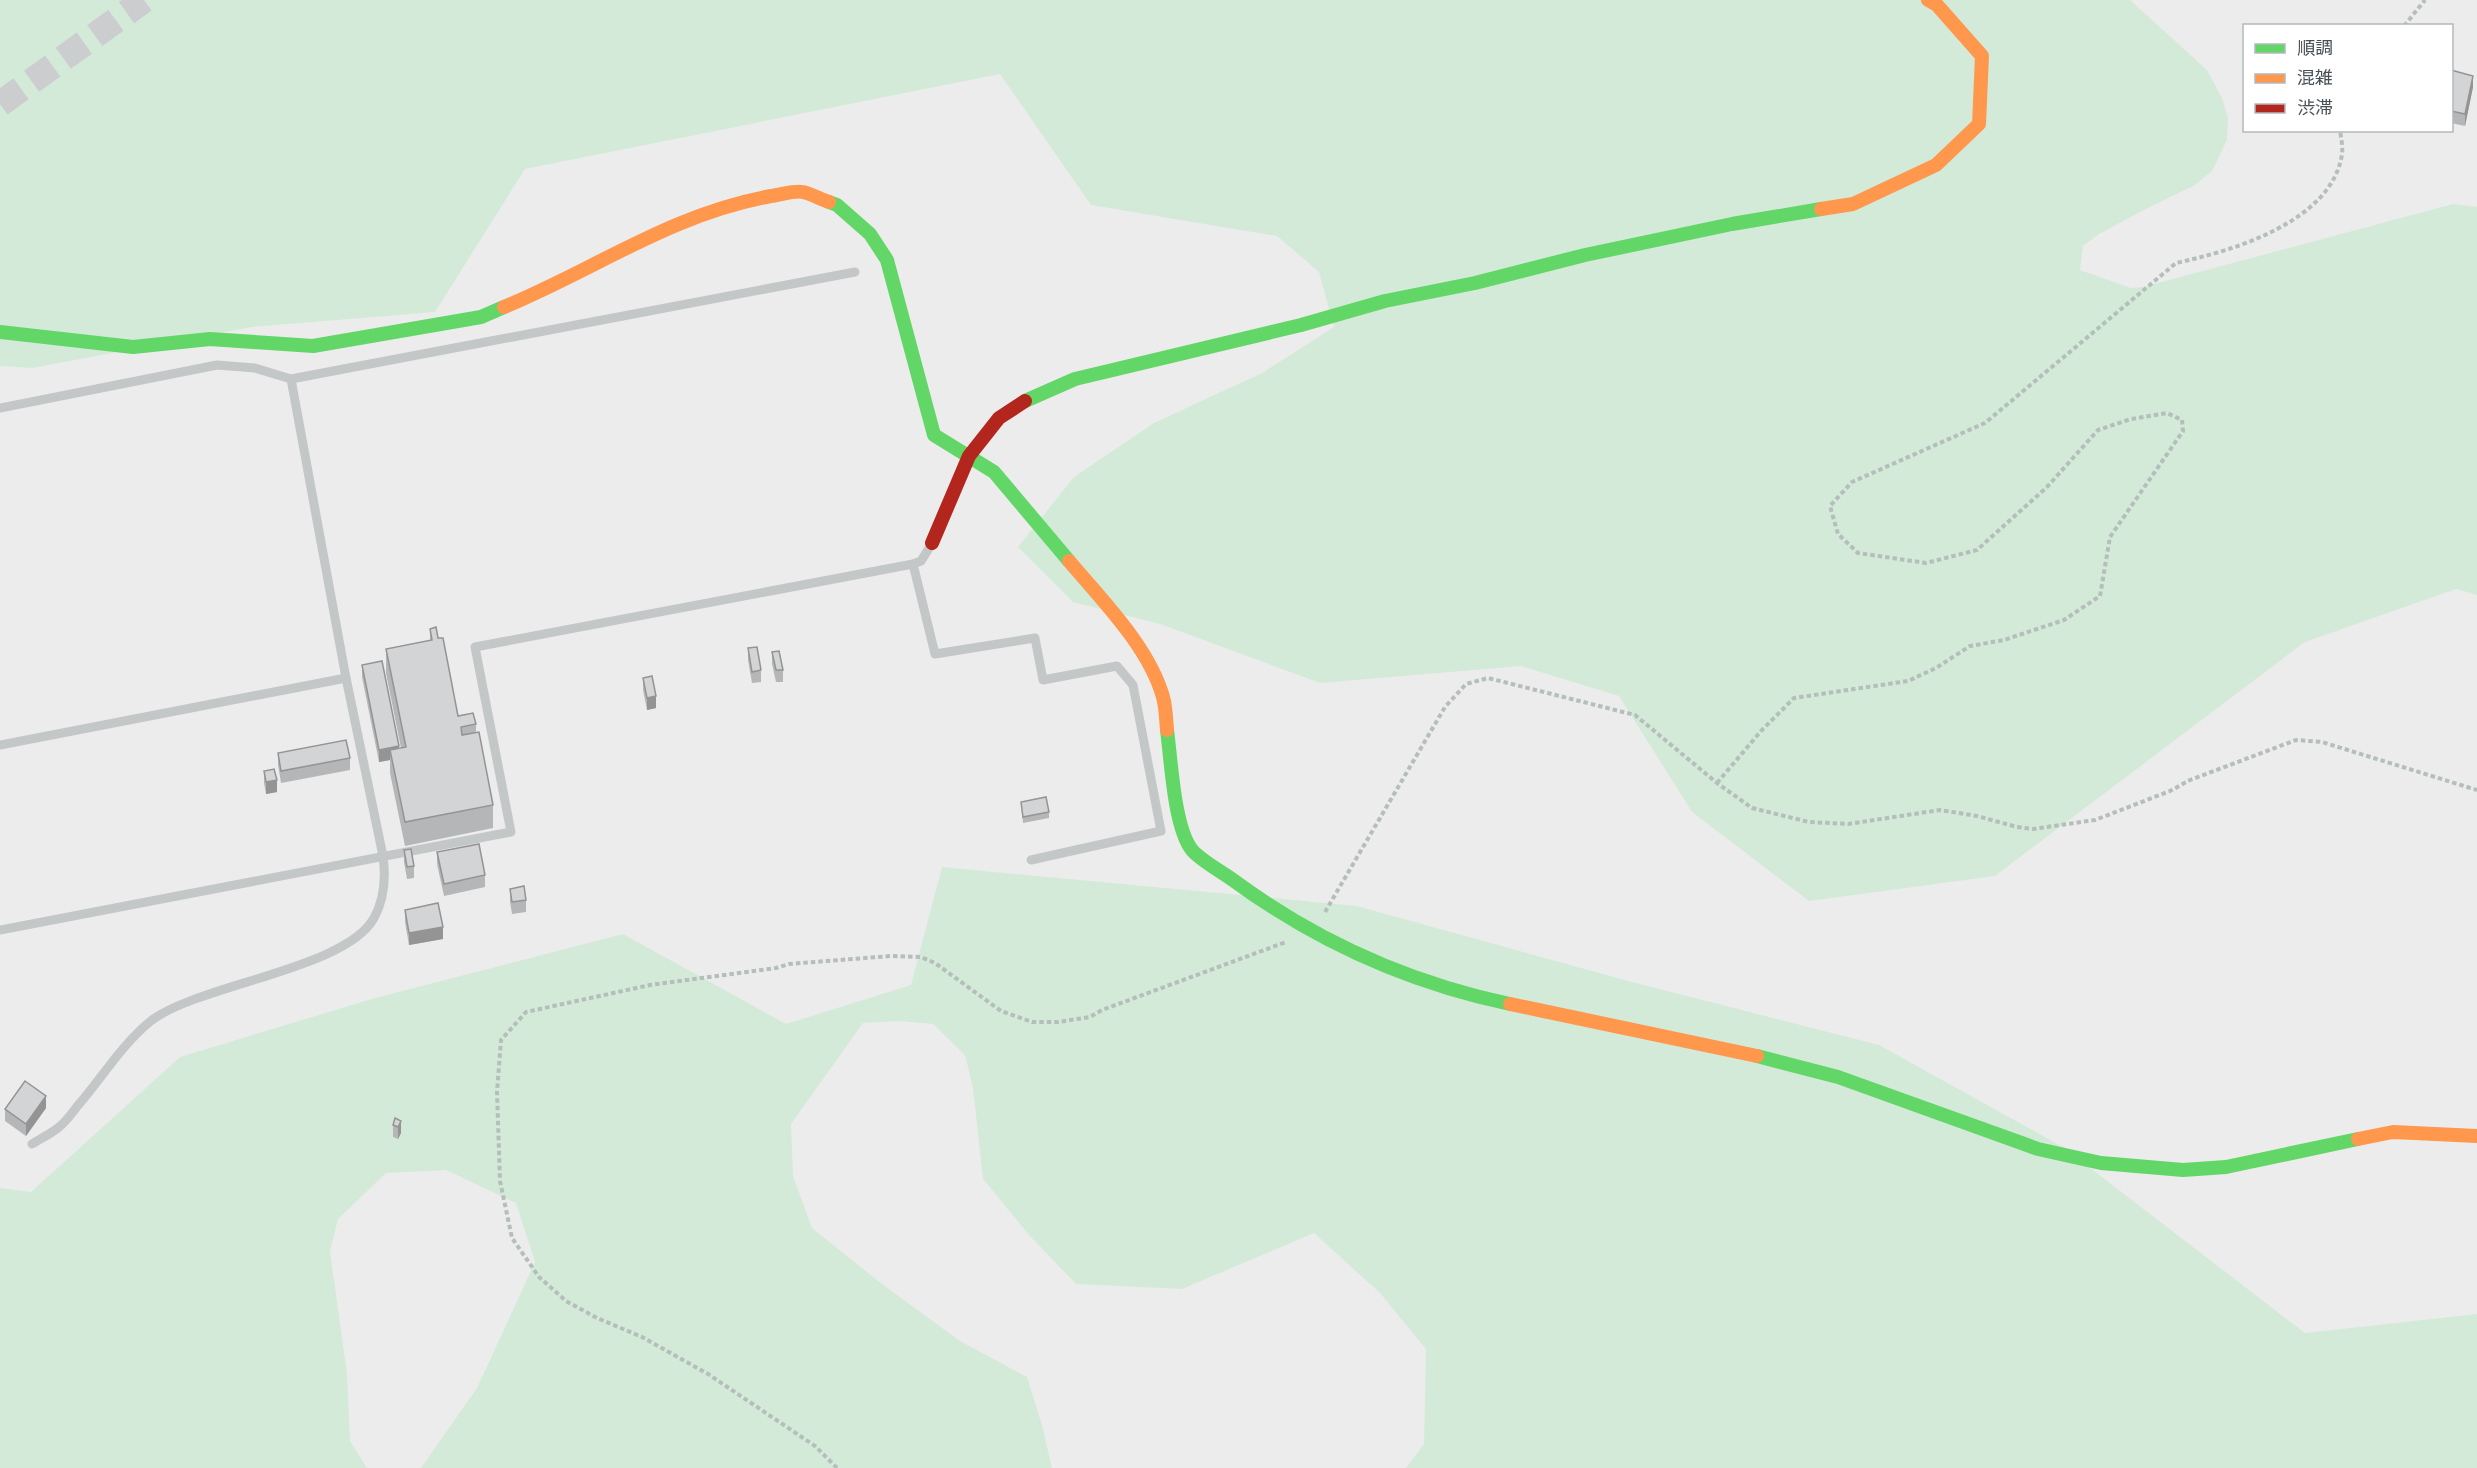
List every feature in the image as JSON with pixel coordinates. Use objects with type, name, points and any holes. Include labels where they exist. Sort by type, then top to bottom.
[{"type":"street","points":[[932,543],[969,456],[999,418],[1032,396],[1075,379],[1301,325],[1385,301],[1475,283],[1585,255],[1732,224],[1853,204],[1936,165],[1979,124],[1982,56],[1937,4],[1928,0]]},
{"type":"street","points":[[0,332],[133,347],[210,339],[313,346],[470,319],[481,317],[546,290],[629,245],[702,214],[745,201],[801,191],[837,205],[870,234],[888,260],[934,435],[994,472],[1109,608],[1144,655],[1163,697],[1180,822],[1192,849],[1263,902],[1314,932],[1387,968],[1497,1002],[1774,1059],[1838,1077],[2038,1149],[2101,1163],[2183,1170],[2226,1167],[2393,1132],[2477,1136]]},
{"type":"lane","points":[[0,408],[217,365],[255,368],[291,379],[855,272]]},
{"type":"lane","points":[[32,1144],[60,1126],[151,1021],[184,1003],[326,953],[353,939],[374,920],[380,903],[386,882],[383,856],[346,678],[291,379]]},
{"type":"lane","points":[[0,930],[511,832],[475,647],[913,564],[921,561],[932,543]]},
{"type":"lane","points":[[913,564],[935,654],[1035,638],[1043,680],[1117,666],[1133,685],[1161,831],[1031,860]]},
{"type":"lane","points":[[0,745],[346,678]]},
{"type":"path","points":[[2406,24],[2425,0]]},
{"type":"path","points":[[1717,783],[1761,731],[1794,698],[1908,681],[1935,668],[1970,646],[2004,640],[2064,620],[2100,596],[2110,537],[2183,431],[2182,420],[2167,412],[2131,419],[2098,430],[2048,488],[1977,550],[1926,563],[1858,553],[1838,534],[1830,506],[1852,482],[1985,423],[2176,263],[2205,257],[2245,243],[2297,219],[2325,191],[2337,170],[2342,153],[2340,132]]},
{"type":"path","points":[[837,1468],[815,1446],[708,1374],[642,1337],[597,1318],[566,1301],[539,1277],[512,1238],[500,1181],[497,1092],[501,1040],[526,1012],[627,990],[776,968],[789,964],[891,956],[921,957],[935,963],[1001,1011],[1032,1022],[1058,1022],[1090,1017],[1102,1010],[1314,932],[1445,707],[1466,684],[1488,678],[1635,715],[1717,783],[1752,807],[1809,822],[1848,824],[1940,810],[2033,829],[2095,820],[2170,792],[2190,780],[2296,740],[2322,742],[2477,790]]},
{"type":"green space","points":[[0,0],[2130,0],[2207,70],[2222,98],[2228,118],[2227,140],[2212,171],[2195,185],[2099,234],[2083,246],[2080,270],[2131,288],[2143,287],[2453,204],[2477,207],[2477,595],[2456,589],[2305,642],[1995,876],[1809,901],[1692,812],[1619,696],[1521,666],[1320,683],[1160,624],[1073,602],[1018,547],[1074,477],[1154,423],[1262,373],[1334,327],[1319,272],[1277,236],[1091,205],[1000,74],[525,169],[435,312],[252,327],[32,368],[0,366]]},
{"type":"green space","points":[[942,867],[1357,906],[1632,982],[1879,1045],[2063,1147],[2305,1333],[2477,1314],[2477,1468],[1406,1468],[1424,1444],[1426,1349],[1380,1293],[1314,1233],[1182,1289],[1076,1284],[1029,1235],[983,1179],[973,1088],[965,1055],[933,1024],[901,1021],[863,1023],[791,1124],[793,1176],[812,1228],[882,1284],[960,1341],[1027,1377],[1052,1468],[421,1468],[477,1388],[535,1262],[516,1203],[446,1170],[386,1173],[338,1219],[330,1251],[347,1374],[350,1441],[367,1468],[0,1468],[0,1188],[31,1192],[180,1057],[375,998],[623,934],[786,1024],[911,985]]},
{"type":"building","points":[[2453,71],[2473,76],[2465,114],[2453,111]]},
{"type":"building","points":[[436,627],[438,638],[443,638],[458,716],[473,713],[476,724],[461,727],[462,735],[479,732],[493,805],[405,822],[390,750],[406,747],[386,649],[432,640],[430,629]]},
{"type":"building","points":[[757,647],[761,670],[752,672],[748,648]]},
{"type":"building","points":[[779,651],[783,670],[776,670],[772,652]]},
{"type":"building","points":[[382,661],[399,746],[379,750],[362,665]]},
{"type":"building","points":[[652,676],[656,696],[647,698],[643,678]]},
{"type":"building","points":[[346,740],[350,758],[281,771],[278,753]]},
{"type":"building","points":[[274,769],[277,780],[266,782],[264,771]]},
{"type":"building","points":[[1046,797],[1049,812],[1023,817],[1021,802]]},
{"type":"building","points":[[479,844],[485,875],[444,884],[437,852]]},
{"type":"building","points":[[411,849],[414,866],[407,867],[404,850]]},
{"type":"building","points":[[524,886],[526,900],[512,902],[510,889]]},
{"type":"building","points":[[438,903],[443,927],[409,933],[405,910]]},
{"type":"building","points":[[25,1081],[46,1096],[26,1124],[5,1109]]},
{"type":"building","points":[[395,1118],[401,1121],[398,1127],[393,1125]]},
{"type":"tunnel","points":[[0,104],[144,0]]},
{"type":"traffic: fast","points":[[829,202],[837,205],[870,234],[887,260],[934,435],[994,472],[1069,561]]},
{"type":"traffic: fast","points":[[1025,401],[1075,379],[1301,325],[1385,301],[1475,283],[1585,255],[1732,224],[1821,209]]},
{"type":"traffic: fast","points":[[0,332],[133,347],[210,339],[313,346],[481,317],[504,307]]},
{"type":"traffic: fast","points":[[1167,730],[1174,793],[1181,826],[1186,840],[1200,858],[1265,902],[1331,941],[1400,972],[1510,1004]]},
{"type":"traffic: fast","points":[[1757,1056],[1838,1077],[2038,1149],[2101,1163],[2183,1170],[2226,1167],[2358,1139]]},
{"type":"traffic: slow","points":[[1821,209],[1853,204],[1936,165],[1979,124],[1982,56],[1937,5],[1928,0]]},
{"type":"traffic: slow","points":[[504,307],[667,229],[735,204],[796,192],[806,193],[829,202]]},
{"type":"traffic: slow","points":[[1069,561],[1110,608],[1147,660],[1163,697],[1167,730]]},
{"type":"traffic: slow","points":[[1510,1004],[1757,1056]]},
{"type":"traffic: slow","points":[[2358,1139],[2393,1132],[2477,1136]]},
{"type":"traffic: jam","points":[[932,543],[969,456],[999,418],[1025,401]]}]
